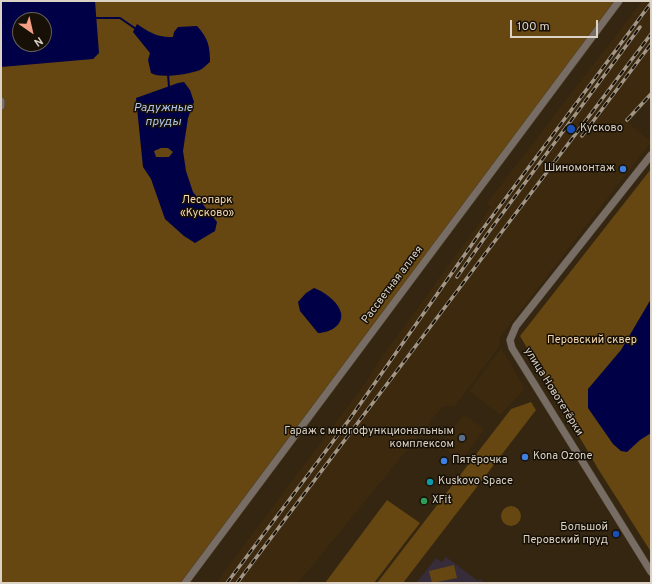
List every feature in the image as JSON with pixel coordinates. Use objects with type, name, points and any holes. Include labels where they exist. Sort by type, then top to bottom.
[{"type":"street","name":"Рассветная аллея","points":[[185,583],[619,1]]},
{"type":"street","points":[[1,101],[1,106]]},
{"type":"street","name":"улица Новотетёрки","points":[[651,155],[516,326],[510,340],[512,348],[651,572]]},
{"type":"shaded area","points":[[642,1],[651,1],[651,97],[629,123],[651,142],[500,337],[499,347],[455,406],[443,406],[298,583],[216,583],[365,383],[379,361],[491,207],[487,203]]},
{"type":"shaded area","points":[[501,348],[525,389],[500,415],[469,391]]},
{"type":"shaded area","name":"Гараж с многофункциональным комплексом","points":[[464,414],[484,429],[461,461],[440,445]]},
{"type":"shaded area","points":[[446,557],[478,581],[480,579],[484,583],[416,583],[436,558],[442,562]]},
{"type":"green space","name":"Лесопарк «Кусково»","points":[[1,1],[616,1],[183,583],[1,583]]},
{"type":"green space","name":"Перовский сквер","points":[[651,169],[651,552],[600,472],[520,336]]},
{"type":"green space","points":[[531,402],[536,410],[403,583],[377,583],[511,409]]},
{"type":"green space","points":[[387,500],[420,523],[374,583],[325,583]]},
{"type":"green space","points":[[507,506],[515,506],[521,512],[521,520],[515,526],[507,526],[501,520],[501,512]]},
{"type":"green space","points":[[454,565],[457,578],[432,583],[429,571]]},
{"type":"water","points":[[1,1],[95,1],[99,53],[93,59],[1,67]]},
{"type":"water","name":"Радужные пруды","points":[[137,24],[154,34],[163,37],[173,37],[174,32],[178,27],[197,26],[204,34],[208,42],[210,62],[200,70],[189,73],[161,76],[151,73],[148,60],[150,53],[133,32]]},
{"type":"water","name":"Радужные пруды","points":[[184,82],[190,90],[194,102],[188,118],[183,151],[186,171],[193,192],[217,222],[215,231],[195,243],[184,236],[165,219],[151,179],[143,167],[136,98]],"holes":[[[161,148],[168,148],[173,152],[169,157],[156,157],[154,151]]]},
{"type":"water","points":[[314,288],[332,299],[338,306],[341,315],[341,320],[336,327],[323,333],[318,333],[300,311],[298,302],[306,293]]},
{"type":"water","points":[[651,299],[651,433],[640,440],[627,452],[621,451],[613,444],[588,408],[588,389],[621,350]]},
{"type":"waterway","points":[[94,18],[120,18],[136,29]]},
{"type":"waterway","points":[[168,74],[169,87]]},
{"type":"railway","points":[[227,583],[349,420],[482,230],[651,3]]},
{"type":"railway","points":[[457,277],[640,27]]},
{"type":"railway","points":[[237,583],[651,34]]},
{"type":"railway","points":[[582,136],[651,44]]},
{"type":"railway","points":[[627,120],[651,94]]},
{"type":"place","name":"Кусково","points":[[571,129]]},
{"type":"place","name":"Шиномонтаж","points":[[623,169]]},
{"type":"place","name":"Гараж с многофункциональным комплексом","points":[[462,438]]},
{"type":"place","name":"Kona Ozone","points":[[525,457]]},
{"type":"place","name":"Пятёрочка","points":[[444,461]]},
{"type":"place","name":"Kuskovo Space","points":[[430,482]]},
{"type":"place","name":"XFit","points":[[424,501]]},
{"type":"place","name":"Большой Перовский пруд","points":[[616,534]]}]
